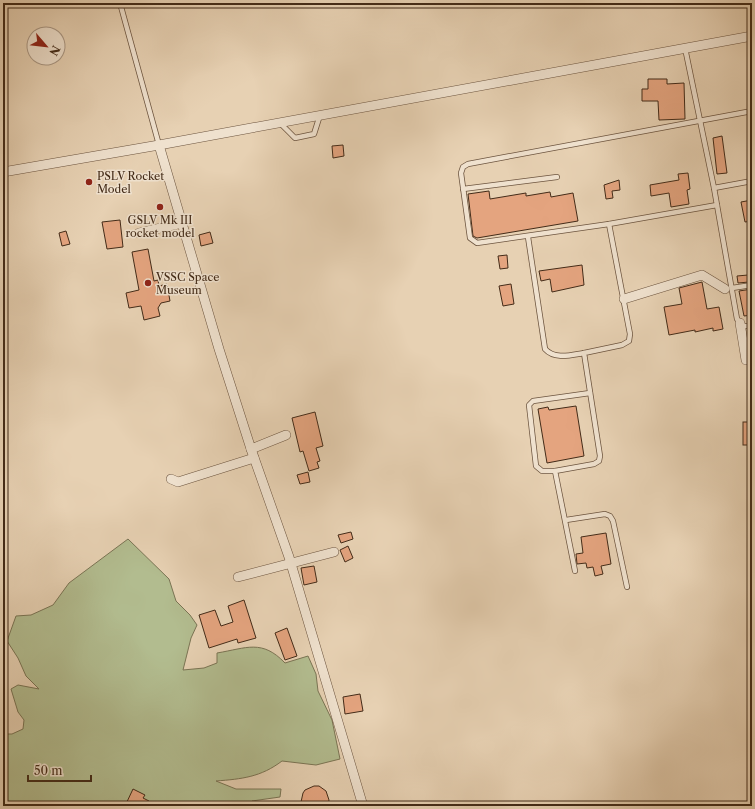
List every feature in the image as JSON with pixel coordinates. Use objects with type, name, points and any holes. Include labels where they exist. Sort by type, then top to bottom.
[{"type":"street","points":[[3,172],[160,145],[752,36]]},
{"type":"street","points":[[160,145],[219,349],[254,458],[292,564],[363,806]]},
{"type":"street","points":[[139,233],[182,224]]},
{"type":"street","points":[[624,299],[702,275],[728,289]]},
{"type":"street","points":[[740,323],[746,360]]},
{"type":"street","points":[[251,449],[286,435]]},
{"type":"street","points":[[171,479],[178,482],[254,458]]},
{"type":"street","points":[[238,577],[334,552]]},
{"type":"lane","points":[[120,3],[160,145]]},
{"type":"lane","points":[[685,48],[714,188],[728,289],[737,320],[743,326],[752,326]]},
{"type":"lane","points":[[717,205],[528,237],[477,243],[470,238],[461,172],[463,166],[468,164],[752,111]]},
{"type":"lane","points":[[280,123],[295,138],[314,134],[320,115]]},
{"type":"lane","points":[[463,189],[557,177]]},
{"type":"lane","points":[[714,188],[752,181]]},
{"type":"lane","points":[[528,237],[545,350],[552,355],[557,356],[584,353],[629,341],[630,334],[609,224]]},
{"type":"lane","points":[[728,289],[752,285]]},
{"type":"lane","points":[[584,353],[600,459],[594,464],[542,471],[536,466],[529,405],[533,401],[590,393]]},
{"type":"lane","points":[[555,470],[575,571]]},
{"type":"lane","points":[[566,520],[605,514],[612,518],[627,587]]},
{"type":"green space","points":[[128,539],[169,579],[176,601],[190,615],[197,625],[191,638],[183,670],[204,668],[217,663],[217,653],[254,647],[261,648],[277,655],[285,663],[308,656],[316,674],[318,691],[332,720],[340,759],[316,765],[282,761],[259,774],[216,781],[236,789],[281,789],[280,797],[252,801],[259,806],[3,806],[3,734],[12,734],[23,729],[24,720],[18,712],[11,689],[18,685],[39,689],[26,676],[18,658],[7,641],[16,616],[31,615],[53,605],[69,583]]},
{"type":"building","points":[[648,79],[667,79],[667,84],[684,83],[685,119],[659,120],[658,101],[642,101],[642,89],[648,89]]},
{"type":"building","points":[[722,136],[727,173],[717,174],[713,138]]},
{"type":"building","points":[[343,145],[344,156],[333,158],[332,146]]},
{"type":"building","points":[[688,173],[690,189],[687,190],[689,204],[671,207],[669,193],[651,196],[650,185],[679,180],[678,174]]},
{"type":"building","points":[[619,180],[620,190],[612,191],[613,198],[606,199],[604,185]]},
{"type":"building","points":[[489,191],[490,199],[526,193],[526,196],[550,192],[551,197],[573,193],[578,221],[477,238],[473,236],[468,194]]},
{"type":"building","points":[[752,200],[752,221],[745,222],[741,202]]},
{"type":"building","points":[[120,220],[123,247],[107,249],[102,222]]},
{"type":"building","points":[[66,231],[70,244],[62,246],[59,233]]},
{"type":"building","points":[[210,232],[213,243],[201,246],[199,235]]},
{"type":"building","name":"VSSC Space Museum","points":[[148,249],[154,281],[158,280],[159,286],[167,284],[170,301],[161,303],[158,308],[160,316],[144,320],[141,306],[129,308],[126,293],[139,290],[132,252]]},
{"type":"building","points":[[507,255],[508,268],[500,269],[498,256]]},
{"type":"building","points":[[582,265],[584,285],[552,292],[550,279],[541,281],[539,271]]},
{"type":"building","points":[[748,275],[749,282],[738,283],[737,276]]},
{"type":"building","points":[[702,282],[707,309],[719,307],[723,329],[713,331],[713,328],[695,332],[695,330],[669,335],[664,307],[682,304],[679,288]]},
{"type":"building","points":[[511,284],[514,304],[503,306],[499,286]]},
{"type":"building","points":[[752,289],[752,315],[744,316],[739,291]]},
{"type":"building","points":[[576,406],[584,456],[547,463],[538,409],[548,407],[549,410]]},
{"type":"building","points":[[315,412],[323,446],[316,448],[320,461],[317,462],[319,468],[309,471],[303,451],[300,452],[292,418]]},
{"type":"building","points":[[743,422],[752,422],[752,445],[743,445]]},
{"type":"building","points":[[308,472],[310,482],[300,484],[297,475]]},
{"type":"building","points":[[351,532],[353,539],[341,543],[338,535]]},
{"type":"building","points":[[606,533],[611,564],[601,566],[603,574],[595,576],[593,567],[587,568],[586,563],[577,564],[576,554],[583,553],[581,537]]},
{"type":"building","points":[[348,546],[353,558],[345,562],[340,550]]},
{"type":"building","points":[[314,566],[317,582],[304,585],[301,568]]},
{"type":"building","points":[[244,600],[256,638],[238,643],[237,639],[209,648],[199,615],[215,610],[221,626],[233,622],[228,606]]},
{"type":"building","points":[[287,628],[297,656],[285,660],[275,633]]},
{"type":"building","points":[[360,694],[363,711],[345,714],[343,697]]},
{"type":"building","points":[[314,786],[319,786],[326,791],[329,800],[328,806],[303,806],[301,802],[303,793],[305,790]]},
{"type":"building","points":[[133,789],[145,795],[143,798],[149,801],[146,806],[125,806]]},
{"type":"place","name":"PSLV Rocket Model","points":[[89,182]]},
{"type":"place","name":"GSLV Mk III rocket model","points":[[160,207]]},
{"type":"place","name":"VSSC Space Museum","points":[[148,283]]}]
